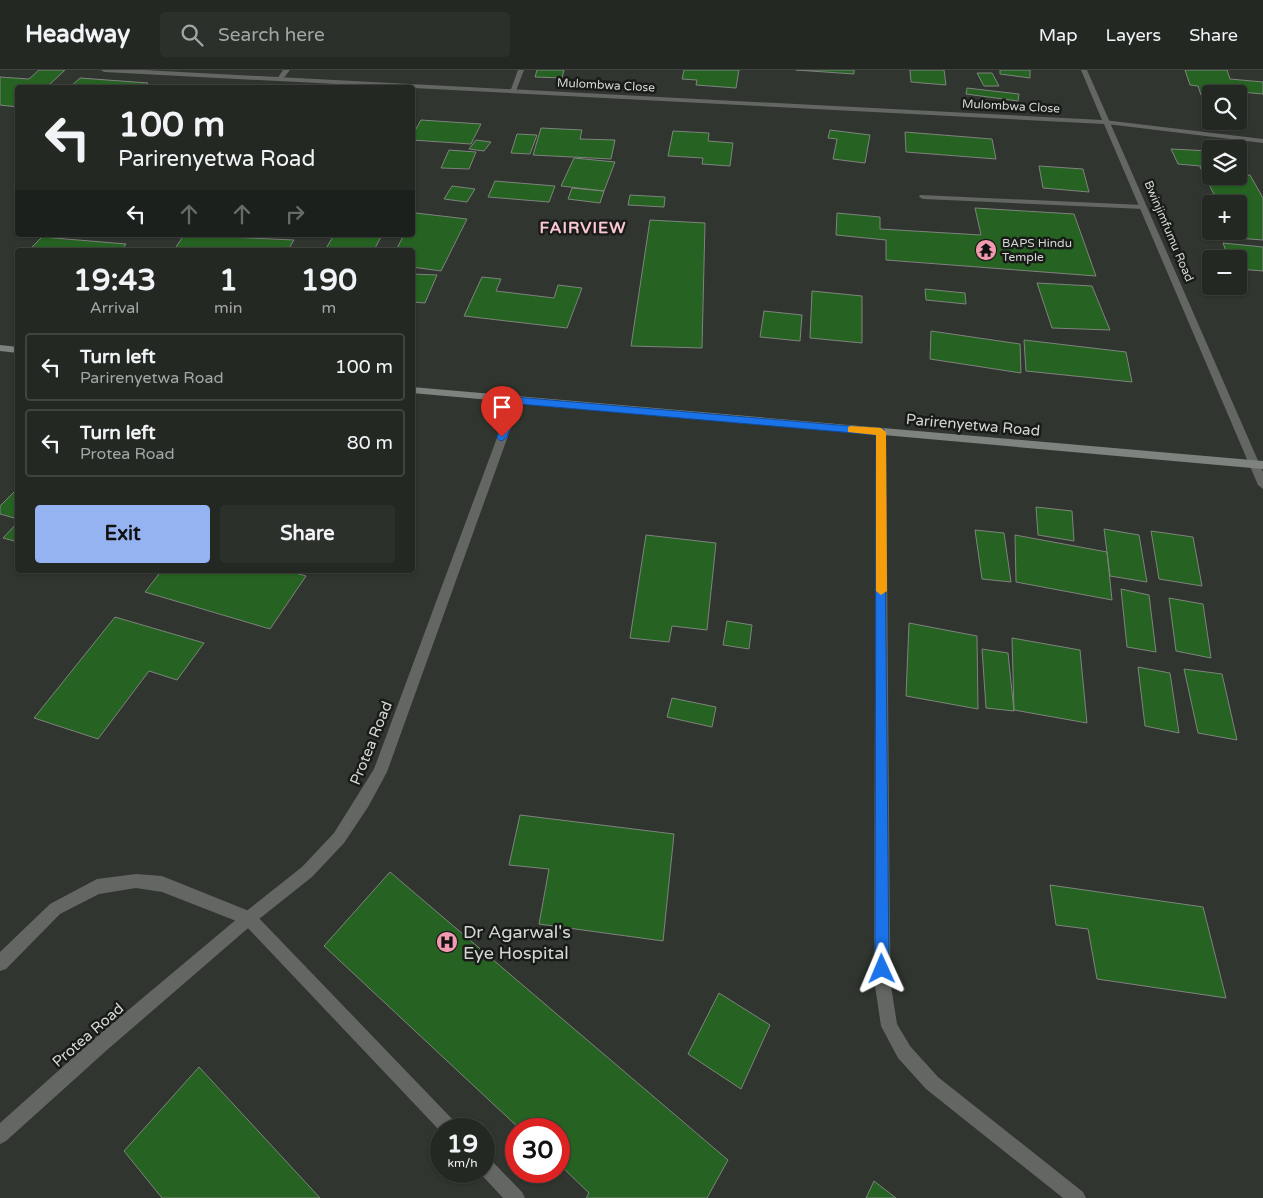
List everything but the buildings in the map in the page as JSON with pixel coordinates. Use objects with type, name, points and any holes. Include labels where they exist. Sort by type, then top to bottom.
[{"type":"main road","points":[[0,348],[15,350]]},
{"type":"main road","name":"Parirenyetwa Road","points":[[415,390],[1259,465]]},
{"type":"street","name":"Mulombwa Close","points":[[104,70],[396,85]]},
{"type":"street","points":[[280,79],[288,70]]},
{"type":"street","points":[[512,91],[521,70]]},
{"type":"street","name":"Bwinjimfumu Road","points":[[1084,70],[1259,465],[1263,485]]},
{"type":"street","name":"Mulombwa Close","points":[[415,86],[1107,122],[1263,141]]},
{"type":"street","points":[[923,197],[1144,206]]},
{"type":"street","name":"Protea Road","points":[[0,1135],[101,1044],[249,918],[307,872],[339,838],[364,802],[380,772],[516,400]]},
{"type":"street","points":[[881,432],[882,934],[883,986],[889,1026],[904,1052],[932,1083],[1077,1198]]},
{"type":"street","points":[[0,963],[55,910],[97,887],[136,881],[162,884],[249,918],[440,1118]]},
{"type":"street","points":[[495,1176],[516,1198]]},
{"type":"slow traffic","points":[[851,429],[881,432],[881,591]]},
{"type":"place","name":"BAPS Hindu Temple","points":[[986,250]]},
{"type":"place","name":"Dr Agarwal's Eye Hospital","points":[[447,942]]},
{"type":"district","name":"FAIRVIEW","points":[[583,228]]},
{"type":"route","points":[[502,437],[516,400],[881,432],[882,969]]}]
